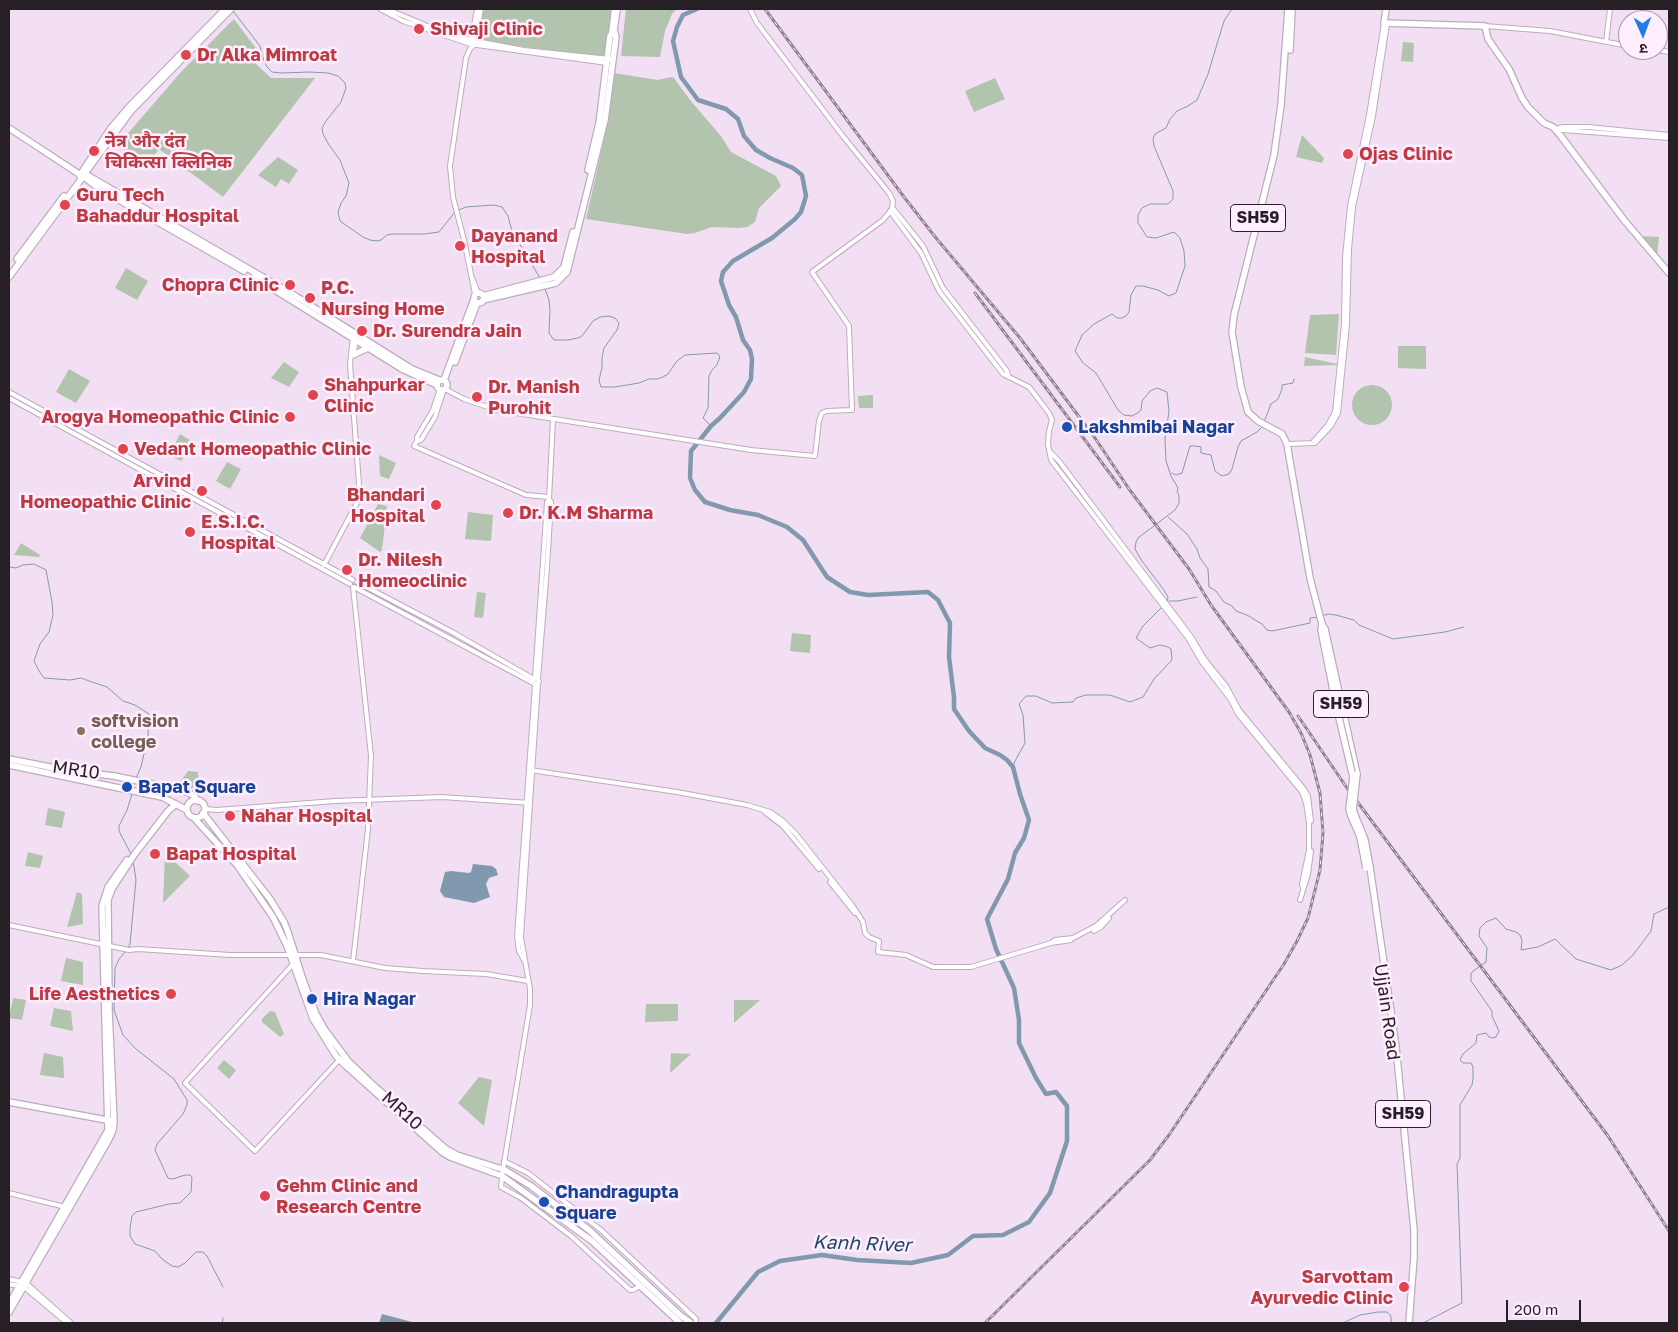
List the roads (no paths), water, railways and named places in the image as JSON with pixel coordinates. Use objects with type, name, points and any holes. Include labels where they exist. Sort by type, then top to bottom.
[{"type":"main road","points":[[442,385],[478,298],[561,279],[567,272],[605,120],[610,36],[614,30],[616,9]]},
{"type":"main road","name":"SH59","points":[[1288,9],[1281,105],[1274,155],[1232,328],[1243,397],[1248,412],[1282,434],[1289,444],[1310,578],[1357,774],[1354,813],[1365,840],[1368,868]]},
{"type":"main road","name":"SH59","points":[[1258,420],[1248,403],[1235,330],[1244,286],[1277,156],[1287,86],[1292,9]]},
{"type":"main road","points":[[1388,9],[1386,24],[1485,26],[1488,38],[1509,70],[1522,99],[1544,123],[1556,128],[1624,220],[1669,273]]},
{"type":"main road","points":[[9,277],[82,175],[111,128],[128,108],[227,10]]},
{"type":"main road","points":[[609,61],[616,37],[614,30]]},
{"type":"main road","points":[[9,126],[82,175],[297,297],[355,337],[442,385]]},
{"type":"main road","points":[[9,271],[82,175]]},
{"type":"main road","points":[[355,337],[368,348],[402,369],[442,385]]},
{"type":"main road","points":[[353,355],[368,348]]},
{"type":"main road","name":"Ujjain Road","points":[[1324,634],[1336,705],[1353,777],[1349,809],[1360,837],[1368,868],[1375,905],[1374,914]]},
{"type":"main road","name":"MR10","points":[[9,758],[65,770],[141,781],[173,788],[189,793],[198,801]]},
{"type":"main road","name":"MR10","points":[[9,765],[131,790],[173,802],[187,810]]},
{"type":"main road","points":[[9,1304],[23,1284],[108,1141],[112,1123],[102,906],[108,887],[168,811],[173,802],[173,788]]},
{"type":"main road","points":[[198,801],[203,804],[204,811],[200,816],[194,818],[189,815],[187,810],[191,802],[198,801]]},
{"type":"main road","name":"MR10","points":[[204,811],[270,899],[288,932],[294,958]]},
{"type":"main road","name":"MR10","points":[[194,818],[228,854],[265,904],[294,958],[316,1014],[341,1057],[446,1149],[456,1155],[502,1172],[531,1186],[588,1230],[680,1316],[691,1323]]},
{"type":"main road","name":"Ujjain Road","points":[[1368,868],[1392,1034],[1411,1231],[1407,1323]]},
{"type":"main road","points":[[9,1104],[112,1123]]},
{"type":"main road","points":[[9,1312],[112,1123]]},
{"type":"main road","name":"MR10","points":[[502,1172],[592,1241],[680,1323]]},
{"type":"street","points":[[380,9],[403,20],[472,44],[609,61]]},
{"type":"street","points":[[386,9],[472,44]]},
{"type":"street","points":[[472,44],[477,9]]},
{"type":"street","points":[[478,298],[457,215],[451,186],[450,166],[465,64],[481,9]]},
{"type":"street","points":[[610,36],[616,9]]},
{"type":"street","points":[[549,498],[526,495],[414,446],[417,441],[421,440],[435,417],[442,385],[459,397],[497,410],[768,453],[815,456],[819,421],[822,414],[827,411],[852,410],[849,326],[812,272],[883,220],[891,209],[893,200],[757,23],[750,9]]},
{"type":"street","points":[[1606,42],[1610,9]]},
{"type":"street","points":[[1289,444],[1313,443],[1331,426],[1338,413],[1347,324],[1347,249],[1354,198],[1369,134],[1386,24]]},
{"type":"street","points":[[1485,26],[1550,31],[1618,44]]},
{"type":"street","points":[[1556,128],[1562,130],[1669,136]]},
{"type":"street","points":[[891,209],[921,253],[939,291],[1004,374],[1029,387],[1050,416],[1052,420],[1048,444],[1051,460],[1167,608],[1202,662],[1231,700],[1238,714],[1304,796],[1309,823],[1309,850],[1300,900]]},
{"type":"street","points":[[351,367],[355,337]]},
{"type":"street","points":[[322,569],[360,497],[351,367],[355,337]]},
{"type":"street","points":[[9,392],[324,564],[353,584],[371,749],[364,868],[353,961]]},
{"type":"street","points":[[9,398],[322,569],[536,681]]},
{"type":"street","points":[[553,419],[519,941],[528,981],[530,1005],[501,1187],[521,1198],[571,1236],[630,1290],[640,1286]]},
{"type":"street","points":[[531,771],[677,792],[747,805],[767,811],[778,817],[796,834],[852,905],[863,922],[866,934],[879,940],[878,952],[906,955],[933,967],[971,967],[1051,943],[1054,940],[1073,938],[1091,930],[1125,901]]},
{"type":"street","points":[[204,811],[442,797],[528,803]]},
{"type":"street","points":[[9,925],[129,950],[294,958],[322,956],[385,968],[486,974],[528,981]]},
{"type":"street","points":[[294,958],[185,1084],[255,1151],[341,1057]]},
{"type":"street","points":[[504,1161],[528,1173],[601,1230],[696,1318],[696,1323]]},
{"type":"street","points":[[9,1193],[65,1207]]},
{"type":"street","points":[[9,1279],[23,1284],[71,1323]]},
{"type":"street","points":[[9,1284],[23,1284],[67,1323]]},
{"type":"water","points":[[473,864],[492,866],[496,869],[498,875],[489,878],[486,884],[490,897],[474,903],[444,897],[440,891],[445,872],[469,873]]},
{"type":"water","points":[[382,1314],[416,1323],[379,1323]]},
{"type":"waterway","name":"Kanh River","points":[[697,9],[683,15],[673,41],[681,77],[698,100],[726,109],[738,119],[744,136],[756,150],[793,168],[802,175],[806,196],[801,212],[795,219],[772,238],[733,261],[723,272],[721,281],[729,305],[736,317],[743,340],[750,350],[752,359],[751,379],[744,392],[711,426],[691,451],[690,478],[695,490],[705,502],[730,510],[758,515],[787,527],[803,540],[827,577],[850,592],[868,595],[928,592],[938,600],[950,623],[949,657],[954,709],[969,731],[985,748],[1000,755],[1013,767],[1029,820],[1024,838],[1015,853],[1008,879],[987,919],[996,949],[1014,988],[1019,1020],[1019,1043],[1046,1094],[1056,1092],[1067,1106],[1067,1141],[1050,1193],[1029,1222],[1003,1235],[973,1236],[948,1255],[911,1263],[857,1260],[822,1255],[780,1261],[758,1272],[716,1323]]},
{"type":"waterway","points":[[1167,602],[1168,597],[1164,590],[1135,549],[1138,538],[1175,510],[1179,503],[1178,488],[1171,476],[1166,461],[1165,439],[1169,411],[1167,392],[1157,388],[1150,391],[1142,401],[1139,412],[1132,416],[1124,415],[1118,410],[1096,373],[1083,363],[1075,351],[1082,335],[1094,324],[1112,314],[1117,318],[1126,316],[1129,312],[1131,295],[1136,286],[1158,290],[1169,296],[1176,293],[1185,266],[1184,251],[1180,238],[1174,232],[1156,238],[1147,237],[1138,223],[1138,215],[1142,208],[1150,204],[1168,204],[1173,199],[1173,191],[1154,146],[1153,139],[1155,134],[1166,128],[1170,119],[1177,111],[1197,100],[1208,74],[1224,21],[1232,9]]},
{"type":"waterway","points":[[233,11],[260,46],[267,67],[272,72],[328,73],[338,76],[345,83],[346,88],[341,102],[322,128],[329,145],[340,160],[349,183],[346,196],[338,212],[340,221],[363,237],[377,241],[392,234],[439,232],[455,212]]},
{"type":"waterway","points":[[459,210],[466,207],[494,205],[502,207],[508,216],[512,231],[540,278]]},
{"type":"waterway","points":[[545,289],[550,310],[549,333],[554,340],[578,338],[582,336],[593,321],[600,317],[608,316],[615,318],[619,323],[617,330],[604,348],[599,380],[601,387],[615,387],[657,379],[668,374],[677,361],[685,355],[717,353],[720,356],[717,365],[709,376],[708,408],[703,418],[711,426]]},
{"type":"waterway","points":[[1264,422],[1271,404],[1278,399],[1282,385],[1293,383],[1294,379]]},
{"type":"waterway","points":[[1172,473],[1176,475],[1182,473],[1190,446],[1195,446],[1201,447],[1201,453],[1211,455],[1215,471],[1222,476],[1229,474],[1241,441],[1257,432],[1263,426]]},
{"type":"waterway","points":[[1168,517],[1187,534],[1197,549],[1200,558],[1208,569],[1209,587],[1216,591],[1224,602],[1232,606],[1236,611],[1247,615],[1262,624],[1267,630],[1272,631],[1310,623],[1310,618],[1318,617]]},
{"type":"waterway","points":[[9,567],[16,568],[34,564],[46,570],[53,615],[49,632],[40,644],[34,661],[44,678],[70,680],[81,678],[107,687],[123,701],[135,705],[149,714],[148,736],[141,767],[136,778]]},
{"type":"waterway","points":[[1169,601],[1197,597]]},
{"type":"waterway","points":[[1013,767],[1025,743],[1023,715],[1019,704],[1026,696],[1036,696],[1052,703],[1073,702],[1076,698],[1086,695],[1110,695],[1130,702],[1143,697],[1154,679],[1172,660],[1171,649],[1168,647],[1160,645],[1150,648],[1136,638],[1143,626],[1162,607]]},
{"type":"waterway","points":[[1322,616],[1328,614],[1354,620],[1359,625],[1393,639],[1445,632],[1464,627]]},
{"type":"waterway","points":[[131,854],[119,831],[119,826],[132,794]]},
{"type":"waterway","points":[[128,948],[130,944],[136,880],[133,860]]},
{"type":"waterway","points":[[1423,1323],[1462,1303],[1457,1164],[1460,1158],[1460,1105],[1472,1085],[1473,1067],[1471,1063],[1463,1063],[1460,1060],[1463,1054],[1476,1043],[1477,1035],[1486,1033],[1492,1038],[1496,1037],[1499,1031],[1492,1016],[1492,1011],[1471,981],[1473,971],[1486,962],[1487,948],[1479,936],[1480,928],[1486,922],[1496,918],[1506,929],[1520,935],[1522,940],[1521,950],[1538,947],[1555,939],[1576,959],[1611,970],[1622,965],[1633,955],[1651,931],[1654,914],[1669,907]]},
{"type":"waterway","points":[[126,951],[119,959],[115,968],[114,1010],[123,1035],[136,1049],[174,1079],[187,1100],[183,1114],[157,1144],[155,1150],[168,1178],[173,1179],[185,1175],[192,1177],[191,1192],[180,1203],[136,1212],[132,1216],[130,1236],[135,1244],[155,1251],[172,1266],[178,1267],[196,1252],[203,1252],[223,1287]]},
{"type":"waterway","points":[[1343,1323],[1360,1315],[1378,1312],[1387,1312],[1391,1316],[1391,1323]]},
{"type":"waterway","points":[[222,1323],[223,1318]]},
{"type":"railway","points":[[765,9],[904,197],[1020,338],[1189,569],[1211,605],[1289,712],[1301,733],[1310,755],[1320,793],[1323,833],[1320,870],[1308,918],[1284,964],[1169,1135],[1150,1160],[985,1323]]},
{"type":"railway","points":[[975,293],[1120,487]]},
{"type":"railway","points":[[1298,716],[1347,788],[1608,1136],[1669,1231]]},
{"type":"place","name":"Shivaji Clinic","points":[[419,29]]},
{"type":"place","name":"Dr Alka Mimroat","points":[[186,55]]},
{"type":"place","name":"नेत्र और दंत चिकित्सा क्लिनिक","points":[[94,151]]},
{"type":"place","name":"Ojas Clinic","points":[[1348,154]]},
{"type":"place","name":"Guru Tech Bahaddur Hospital","points":[[65,205]]},
{"type":"place","name":"Dayanand Hospital","points":[[460,246]]},
{"type":"place","name":"Chopra Clinic","points":[[290,285]]},
{"type":"place","name":"P.C. Nursing Home","points":[[310,298]]},
{"type":"place","name":"Dr. Surendra Jain","points":[[362,331]]},
{"type":"place","name":"Shahpurkar Clinic","points":[[313,395]]},
{"type":"place","name":"Dr. Manish Purohit","points":[[477,397]]},
{"type":"place","name":"Arogya Homeopathic Clinic","points":[[290,417]]},
{"type":"place","name":"Lakshmibai Nagar","points":[[1067,427]]},
{"type":"place","name":"Vedant Homeopathic Clinic","points":[[123,449]]},
{"type":"place","name":"Arvind Homeopathic Clinic","points":[[202,491]]},
{"type":"place","name":"Bhandari Hospital","points":[[436,505]]},
{"type":"place","name":"Dr. K.M Sharma","points":[[508,513]]},
{"type":"place","name":"E.S.I.C. Hospital","points":[[190,532]]},
{"type":"place","name":"Dr. Nilesh Homeoclinic","points":[[347,570]]},
{"type":"place","name":"softvision college","points":[[81,731]]},
{"type":"place","name":"Bapat Square","points":[[127,787]]},
{"type":"place","name":"Nahar Hospital","points":[[230,816]]},
{"type":"place","name":"Bapat Hospital","points":[[155,854]]},
{"type":"place","name":"Life Aesthetics","points":[[171,994]]},
{"type":"place","name":"Hira Nagar","points":[[312,999]]},
{"type":"place","name":"Gehm Clinic and Research Centre","points":[[265,1196]]},
{"type":"place","name":"Chandragupta Square","points":[[544,1202]]},
{"type":"place","name":"Sarvottam Ayurvedic Clinic","points":[[1404,1287]]}]
